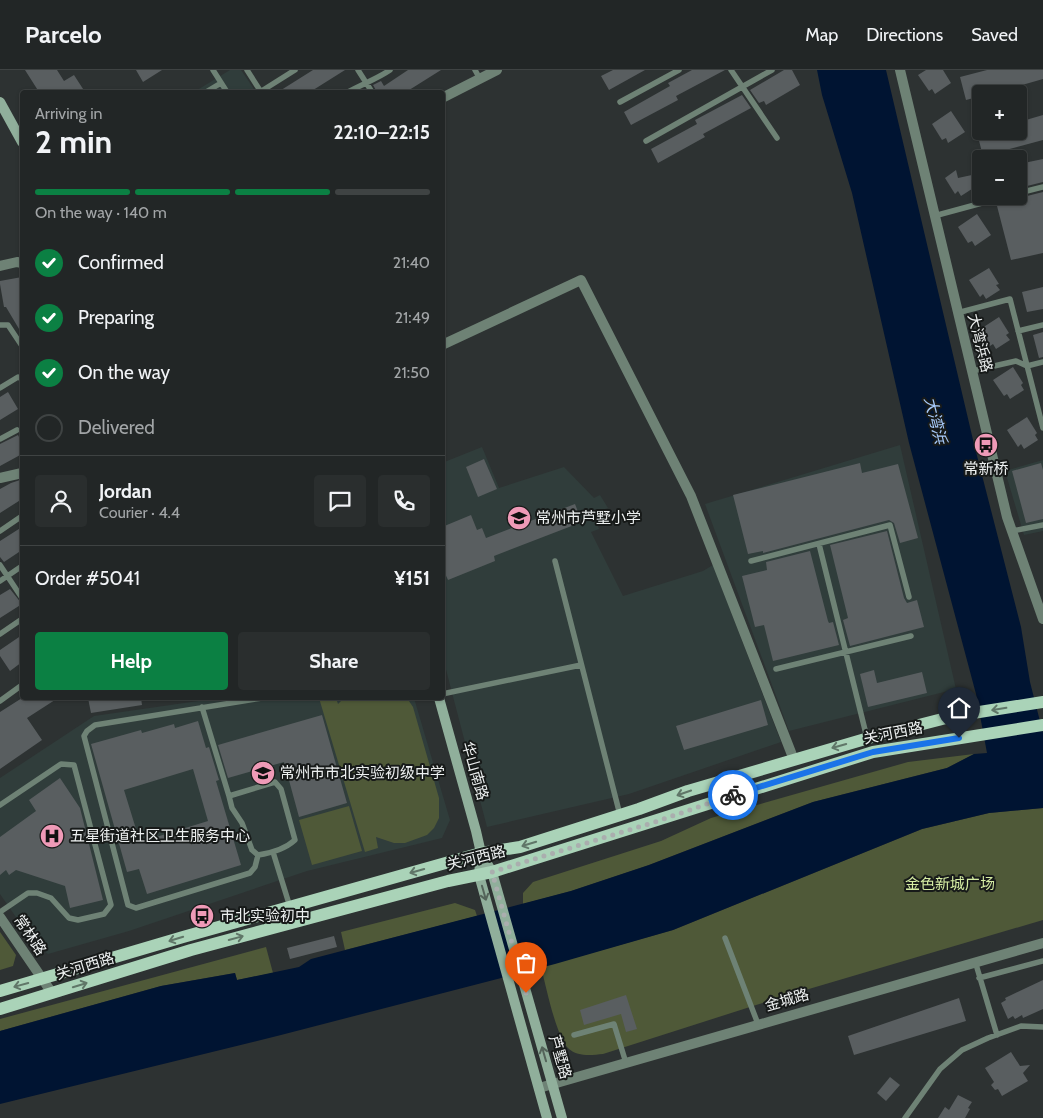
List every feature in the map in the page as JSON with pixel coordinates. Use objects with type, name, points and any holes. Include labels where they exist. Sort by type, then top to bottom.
[{"type":"main road","points":[[0,102],[20,138]]},
{"type":"main road","name":"华山南路","points":[[440,700],[481,854]]},
{"type":"main road","name":"关河西路","points":[[0,991],[481,854],[520,847],[688,791],[866,738],[954,716],[1043,702]]},
{"type":"main road","name":"关河西路","points":[[0,1009],[200,948],[448,881],[492,872],[873,752],[1043,725]]},
{"type":"main road","points":[[481,854],[492,872]]},
{"type":"main road","points":[[479,875],[481,854]]},
{"type":"main road","name":"芦墅路","points":[[492,872],[562,1118]]},
{"type":"main road","name":"芦墅路","points":[[479,875],[548,1118]]},
{"type":"street","points":[[445,96],[498,70]]},
{"type":"street","name":"大湾浜路","points":[[900,70],[957,312],[1012,532],[1043,619]]},
{"type":"street","points":[[0,266],[20,263]]},
{"type":"street","points":[[445,345],[581,280],[692,496],[794,760]]},
{"type":"street","points":[[0,478],[20,473]]},
{"type":"street","name":"常林路","points":[[0,917],[52,993]]},
{"type":"street","name":"金城路","points":[[539,1088],[975,961],[1043,943]]},
{"type":"lane","points":[[213,70],[226,90]]},
{"type":"lane","points":[[247,70],[260,90]]},
{"type":"lane","points":[[264,90],[295,70]]},
{"type":"lane","points":[[358,70],[371,90]]},
{"type":"lane","points":[[351,90],[390,70]]},
{"type":"lane","points":[[475,70],[480,79]]},
{"type":"lane","points":[[620,102],[679,70]]},
{"type":"lane","points":[[731,70],[777,138]]},
{"type":"lane","points":[[646,140],[743,88],[772,70]]},
{"type":"lane","points":[[209,90],[221,83]]},
{"type":"lane","points":[[1027,192],[1043,187]]},
{"type":"lane","points":[[934,216],[975,205]]},
{"type":"lane","points":[[957,312],[1010,299],[1027,366],[1040,401],[1043,428]]},
{"type":"lane","points":[[0,325],[8,325],[20,343]]},
{"type":"lane","points":[[1018,331],[1043,325]]},
{"type":"lane","points":[[972,371],[1016,360],[1027,366],[1043,362]]},
{"type":"lane","points":[[0,388],[18,377],[20,378]]},
{"type":"lane","points":[[0,439],[16,430]]},
{"type":"lane","points":[[0,531],[20,517]]},
{"type":"lane","points":[[751,561],[890,525],[909,597]]},
{"type":"lane","points":[[1012,532],[1043,525]]},
{"type":"lane","points":[[819,544],[866,738]]},
{"type":"lane","points":[[555,561],[580,666],[620,815]]},
{"type":"lane","points":[[0,565],[20,595]]},
{"type":"lane","points":[[0,581],[20,567]]},
{"type":"lane","points":[[0,634],[20,619]]},
{"type":"lane","points":[[776,669],[911,636]]},
{"type":"lane","points":[[445,693],[580,666]]},
{"type":"lane","points":[[0,700],[20,686]]},
{"type":"lane","points":[[249,700],[95,725],[84,736],[128,905],[136,908],[250,873],[255,867],[258,855]]},
{"type":"lane","points":[[202,707],[232,808],[242,823],[252,850],[258,855]]},
{"type":"lane","points":[[0,805],[61,764],[74,765],[111,905],[104,914],[78,920],[69,918],[51,898],[37,893],[28,893],[0,912]]},
{"type":"lane","points":[[229,796],[274,782],[281,789],[295,840],[288,846],[258,855]]},
{"type":"lane","points":[[273,852],[290,907]]},
{"type":"lane","points":[[725,938],[758,1024]]},
{"type":"lane","points":[[975,961],[997,1035]]},
{"type":"lane","points":[[980,978],[1043,961]]},
{"type":"lane","points":[[574,1035],[614,1024],[626,1063]]},
{"type":"lane","points":[[905,1118],[940,1069],[962,1050],[1021,1026],[1043,1027]]},
{"type":"shaded area","points":[[230,70],[241,70],[255,90],[197,90]]},
{"type":"shaded area","points":[[900,445],[956,689],[789,731],[705,504]]},
{"type":"shaded area","points":[[482,447],[499,488],[564,467],[594,498],[600,495],[608,508],[593,513],[599,529],[591,532],[623,596],[703,571],[713,565],[781,742],[629,794],[487,827],[445,666],[445,462]]},
{"type":"shaded area","points":[[1043,460],[1043,531],[1024,535],[1005,471]]},
{"type":"shaded area","name":"常州市市北实验初级中学","points":[[205,700],[415,700],[450,820],[442,838],[307,871],[129,931],[48,954],[36,946],[0,894],[0,778],[94,716]]},
{"type":"green space","points":[[320,700],[337,700],[338,704],[342,700],[408,700],[413,707],[439,798],[439,818],[434,828],[427,835],[405,843],[394,843],[376,837],[378,848],[365,852]]},
{"type":"green space","points":[[974,754],[947,768],[813,802],[649,865],[571,891],[523,904],[523,893],[533,882],[661,841],[711,818],[908,762]]},
{"type":"green space","points":[[349,806],[362,851],[312,865],[299,820]]},
{"type":"green space","name":"金色新城广场","points":[[1043,808],[1043,920],[775,999],[603,1054],[585,1055],[573,1052],[564,1043],[552,1011],[541,967],[673,930],[922,829],[989,813]]},
{"type":"green space","points":[[455,903],[475,910],[477,916],[345,950],[341,932]]},
{"type":"green space","points":[[0,932],[16,955],[13,966],[0,970]]},
{"type":"green space","points":[[266,947],[273,973],[237,980],[235,973],[161,986],[0,1031],[0,1019]]},
{"type":"water","name":"大湾浜","points":[[817,70],[886,70],[974,444],[1021,627],[1030,682],[1043,733],[1043,808],[989,813],[922,829],[673,930],[555,964],[281,1035],[0,1104],[0,1031],[161,986],[235,973],[237,980],[299,967],[311,959],[571,891],[649,865],[813,802],[947,768],[974,754],[987,753],[976,694],[909,443],[852,193],[822,95]]},
{"type":"building","points":[[25,70],[57,70],[64,81],[74,75],[84,90],[38,90]]},
{"type":"building","points":[[136,70],[162,70],[143,82]]},
{"type":"building","points":[[313,70],[345,70],[313,90],[281,90]]},
{"type":"building","points":[[408,70],[441,70],[409,90],[376,90],[373,85],[381,81],[384,86]]},
{"type":"building","points":[[613,70],[645,70],[609,90],[601,76]]},
{"type":"building","points":[[692,70],[725,70],[676,96],[678,100],[631,125],[624,112],[670,86],[668,83]]},
{"type":"building","points":[[784,70],[792,70],[800,85],[766,105],[764,101],[759,103],[750,90]]},
{"type":"building","points":[[926,70],[943,70],[951,83],[935,94],[932,89],[929,91],[918,75]]},
{"type":"building","points":[[987,70],[1043,70],[1043,79],[1022,85],[972,85],[972,98],[966,100],[960,77]]},
{"type":"building","points":[[742,95],[751,108],[703,134],[705,137],[658,163],[651,149],[697,124],[695,120]]},
{"type":"building","points":[[951,111],[965,132],[948,143],[946,138],[942,140],[932,124]]},
{"type":"building","points":[[1043,115],[1043,140],[1006,150],[981,150],[979,140],[1027,140],[1027,120]]},
{"type":"building","points":[[1043,159],[1043,182],[1027,186],[1027,162]]},
{"type":"building","points":[[956,170],[958,178],[972,175],[972,189],[961,196],[958,191],[955,194],[945,178]]},
{"type":"building","points":[[1043,192],[1043,253],[1011,260],[997,206],[1027,205],[1027,196]]},
{"type":"building","points":[[977,214],[991,235],[975,246],[972,241],[968,243],[958,227]]},
{"type":"building","points":[[989,268],[999,284],[996,285],[1000,290],[986,299],[983,294],[980,297],[969,280]]},
{"type":"building","points":[[20,277],[20,331],[6,307],[4,307],[0,281]]},
{"type":"building","points":[[1043,287],[1043,309],[1027,312],[1022,292]]},
{"type":"building","points":[[999,317],[1009,333],[1006,335],[1010,340],[996,349],[993,344],[990,346],[979,330]]},
{"type":"building","points":[[1043,332],[1043,357],[1039,358],[1033,335]]},
{"type":"building","points":[[1013,367],[1023,383],[1021,385],[1024,390],[1010,399],[1007,394],[1004,396],[993,380]]},
{"type":"building","points":[[8,392],[18,409],[0,420],[0,397]]},
{"type":"building","points":[[1027,417],[1037,433],[1035,435],[1038,440],[1024,449],[1021,444],[1018,447],[1007,430]]},
{"type":"building","points":[[18,435],[20,439],[20,455],[0,466],[0,444]]},
{"type":"building","points":[[484,459],[497,489],[478,497],[466,467]]},
{"type":"building","points":[[860,463],[862,473],[898,464],[918,538],[900,543],[894,523],[889,520],[763,553],[763,551],[748,554],[733,495]]},
{"type":"building","points":[[1041,463],[1043,470],[1043,519],[1026,523],[1012,471]]},
{"type":"building","points":[[20,480],[20,500],[0,513],[0,489]]},
{"type":"building","points":[[575,504],[582,522],[494,556],[495,561],[448,580],[445,574],[445,526],[471,515],[477,530],[482,528],[486,538]]},
{"type":"building","points":[[20,528],[20,551],[4,562],[0,557],[0,541]]},
{"type":"building","points":[[887,531],[904,598],[907,603],[917,600],[924,627],[850,646],[843,620],[848,618],[830,545]]},
{"type":"building","points":[[810,551],[828,621],[829,623],[833,622],[839,645],[773,661],[764,625],[755,627],[742,576],[767,570],[766,562]]},
{"type":"building","points":[[10,589],[20,602],[20,605],[0,618],[0,595]]},
{"type":"building","points":[[20,636],[20,664],[10,671],[0,656],[0,650]]},
{"type":"building","points":[[874,670],[877,683],[922,672],[927,693],[868,707],[860,674]]},
{"type":"building","points":[[20,699],[55,700],[27,718],[42,740],[0,769],[0,712]]},
{"type":"building","points":[[88,700],[141,700],[142,705],[91,713]]},
{"type":"building","points":[[761,700],[768,725],[684,750],[676,726]]},
{"type":"building","points":[[322,715],[347,803],[299,817],[284,762],[228,778],[218,745]]},
{"type":"building","points":[[198,721],[206,748],[209,747],[219,780],[216,781],[241,865],[147,894],[139,869],[127,872],[91,744],[141,730],[142,733],[174,724],[175,728]],"holes":[[[193,769],[208,821],[140,842],[124,790]]]},
{"type":"building","points":[[60,778],[80,808],[103,900],[70,908],[65,886],[16,870],[9,875],[6,870],[0,875],[0,837],[36,811],[29,800]]},
{"type":"building","points":[[334,936],[337,947],[290,959],[287,948]]},
{"type":"building","points":[[1043,980],[1043,1009],[1023,1018],[1022,1015],[1015,1019],[1013,1016],[1008,1019],[1001,1003],[1006,1000],[1005,998]]},
{"type":"building","points":[[626,995],[637,1029],[626,1032],[621,1014],[584,1025],[580,1010]]},
{"type":"building","points":[[959,998],[966,1021],[854,1055],[848,1036]]},
{"type":"building","points":[[1011,1052],[1020,1066],[1030,1065],[1023,1073],[1028,1081],[1002,1096],[998,1089],[995,1090],[991,1085],[994,1082],[985,1068]]},
{"type":"building","points":[[890,1077],[900,1085],[886,1101],[877,1093]]},
{"type":"building","points":[[958,1095],[972,1102],[965,1118],[938,1118],[945,1107],[949,1110]]},
{"type":"way so far","points":[[526,993],[492,872],[655,822],[733,795]]},
{"type":"place","name":"常新桥","points":[[986,445]]},
{"type":"place","name":"常州市芦墅小学","points":[[519,518]]},
{"type":"place","name":"常州市市北实验初级中学","points":[[263,773]]},
{"type":"place","name":"五星街道社区卫生服务中心","points":[[52,836]]},
{"type":"place","name":"市北实验初中","points":[[202,916]]},
{"type":"route","points":[[733,795],[873,752],[959,738]]}]
